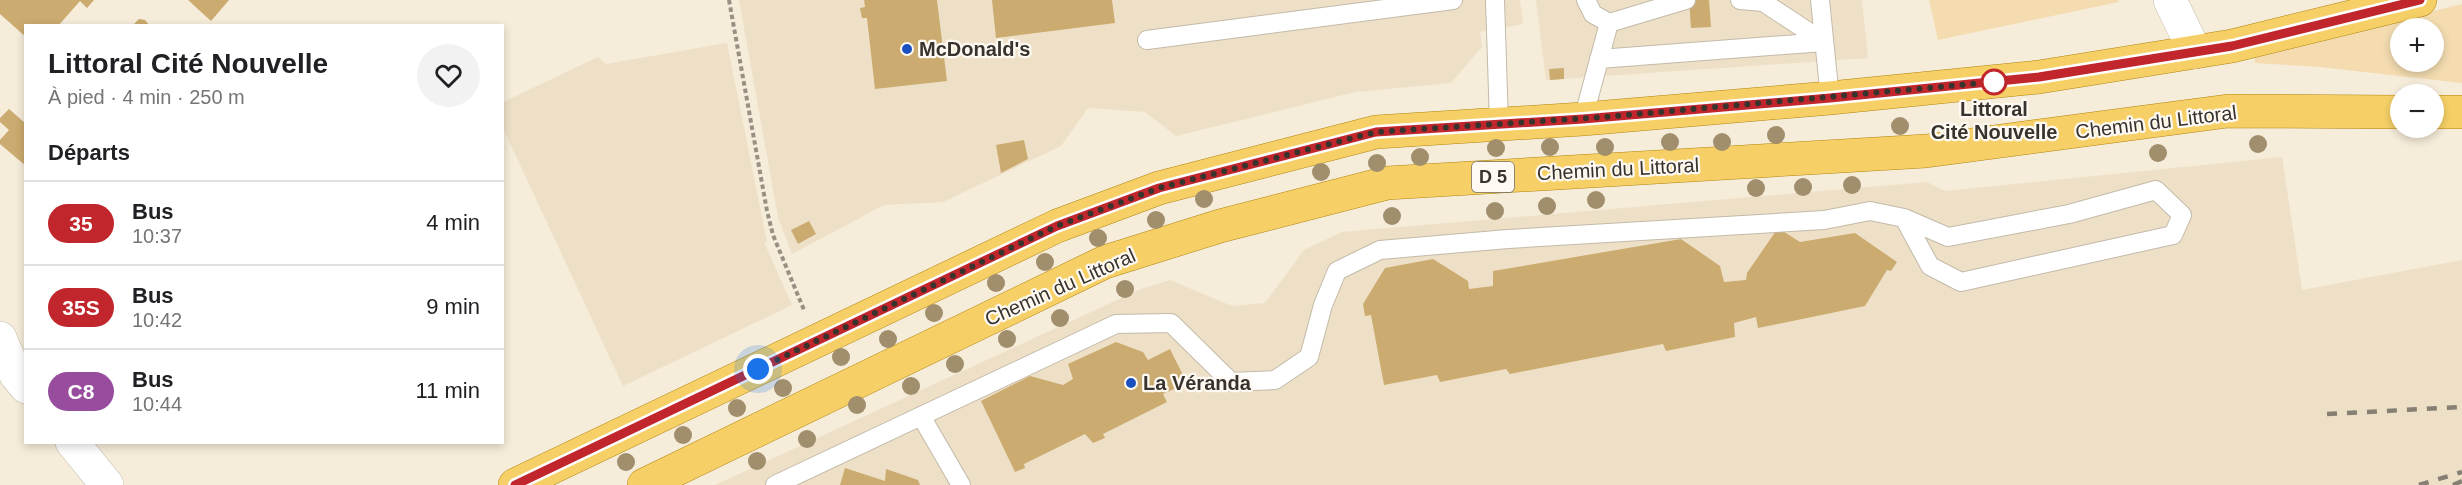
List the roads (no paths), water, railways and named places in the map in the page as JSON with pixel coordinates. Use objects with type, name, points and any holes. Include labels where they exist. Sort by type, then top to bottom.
[{"type":"main road","points":[[515,485],[1057,226],[1159,188],[1376,132],[1583,119],[2039,77],[2232,46],[2420,0]]},
{"type":"main road","name":"Chemin du Littoral","points":[[644,485],[1105,262],[1220,226],[1387,183],[1926,151],[2228,111],[2390,112]]},
{"type":"main road","points":[[2444,112],[2462,112]]},
{"type":"street","points":[[2170,0],[2195,52]]},
{"type":"street","points":[[0,338],[16,375],[24,385]]},
{"type":"street","points":[[74,444],[107,485]]},
{"type":"lane","points":[[1147,40],[1453,0]]},
{"type":"lane","points":[[1495,0],[1499,124]]},
{"type":"lane","points":[[1586,0],[1593,14],[1610,22],[1686,0]]},
{"type":"lane","points":[[1740,0],[1763,2],[1824,42]]},
{"type":"lane","points":[[1820,0],[1830,98]]},
{"type":"lane","points":[[1583,119],[1610,22]]},
{"type":"lane","points":[[1599,59],[1824,42]]},
{"type":"lane","points":[[775,485],[1116,324],[1171,323],[1232,382],[1275,380],[1309,357],[1323,305],[1336,271],[1380,250],[1508,239],[1824,220],[1870,211],[1904,218],[1948,237],[2069,214],[2156,189],[2182,215],[2173,235],[1961,282],[1930,266],[1904,218]]},
{"type":"lane","points":[[921,416],[960,485]]},
{"type":"railway","points":[[2327,414],[2462,407]]},
{"type":"railway","points":[[2419,485],[2462,472]]},
{"type":"railway","points":[[2453,485],[2462,481]]},
{"type":"place","name":"McDonald's","points":[[907,49]]},
{"type":"place","name":"Littoral Cité Nouvelle","points":[[1994,82]]},
{"type":"place","name":"La Véranda","points":[[1131,383]]}]
